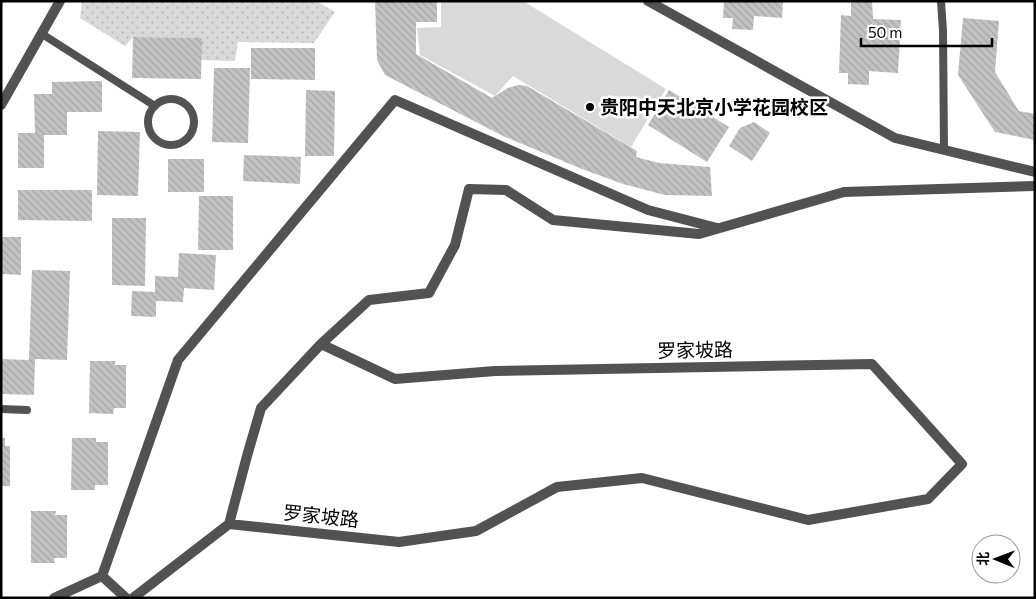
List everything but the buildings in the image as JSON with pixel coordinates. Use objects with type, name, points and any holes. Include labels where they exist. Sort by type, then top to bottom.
[{"type":"street","points":[[1,105],[60,1]]},
{"type":"street","points":[[648,1],[895,138],[1035,172]]},
{"type":"street","points":[[54,598],[102,576],[178,360],[395,100],[648,210],[718,228]]},
{"type":"street","points":[[133,598],[229,524],[262,408],[321,344],[369,300],[429,293],[455,245],[469,189],[506,190],[554,220],[699,234],[844,192],[1035,186]]},
{"type":"street","name":"罗家坡路","points":[[229,524],[399,542],[476,531],[557,487],[642,478],[808,520],[928,499],[962,464],[872,364],[495,371],[395,379],[321,344]]},
{"type":"street","points":[[102,576],[126,598]]},
{"type":"lane","points":[[941,1],[944,150]]},
{"type":"lane","points":[[42,34],[155,106]]},
{"type":"lane","points":[[169,100],[184,103],[190,109],[194,124],[188,138],[175,145],[168,145],[155,139],[151,133],[149,119],[155,106],[169,100]]},
{"type":"lane","points":[[1,409],[28,410]]},
{"type":"shaded area","points":[[82,1],[316,1],[335,12],[314,43],[238,42],[235,61],[201,60],[201,38],[133,37],[125,46],[80,18]]},
{"type":"shaded area","points":[[441,1],[523,1],[666,89],[631,147],[513,76],[495,96],[420,55],[417,28],[441,27]]},
{"type":"place","name":"贵阳中天北京小学花园校区","points":[[590,107]]}]
